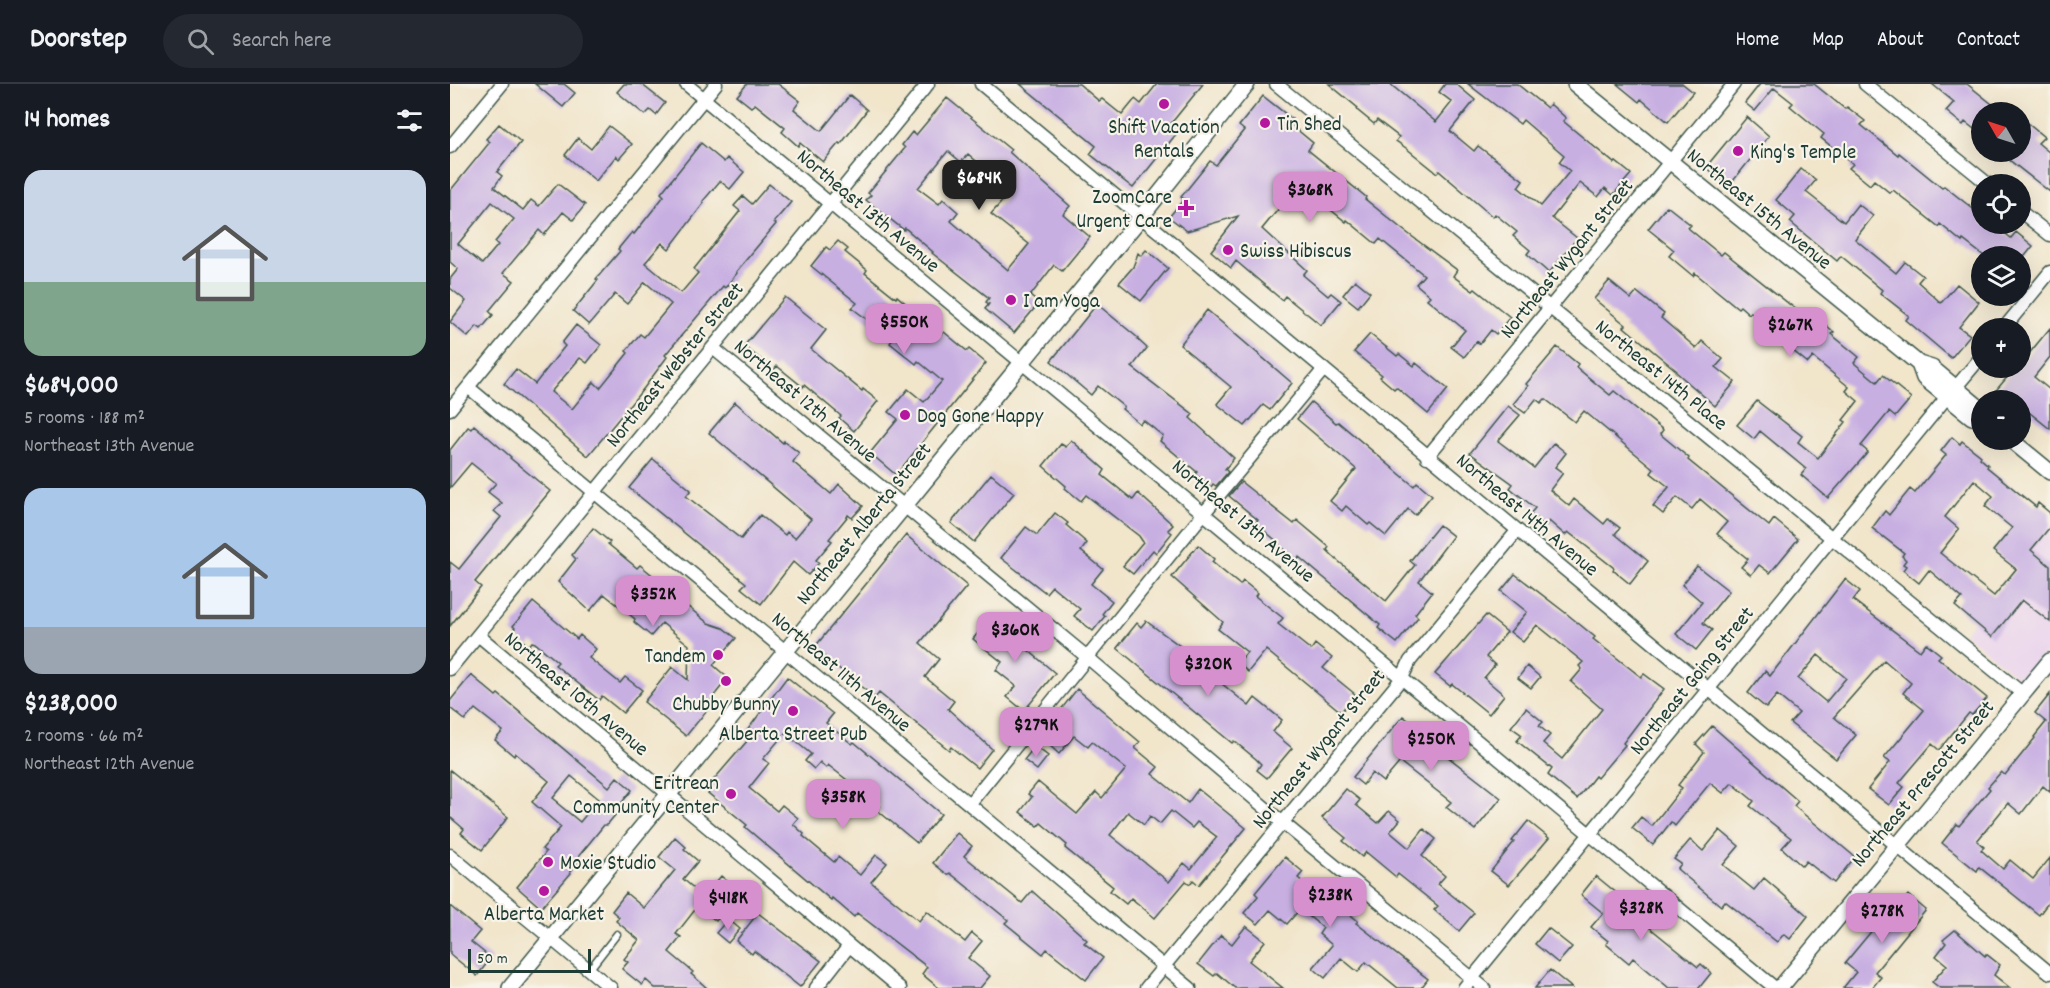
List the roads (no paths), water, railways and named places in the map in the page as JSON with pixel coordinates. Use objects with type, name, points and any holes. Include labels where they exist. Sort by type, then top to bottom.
[{"type":"street","points":[[450,147],[501,84]]},
{"type":"street","name":"Northeast 13th Avenue","points":[[686,84],[1775,988]]},
{"type":"street","points":[[450,409],[716,84]]},
{"type":"street","name":"Northeast Webster Street","points":[[450,669],[928,84]]},
{"type":"street","name":"Northeast 14th Avenue","points":[[981,84],[2050,973]]},
{"type":"street","name":"Northeast Alberta Street","points":[[510,988],[1141,217],[1247,84]]},
{"type":"street","name":"Northeast 14th Place","points":[[1276,84],[2023,694]]},
{"type":"street","name":"Northeast 15th Avenue","points":[[1575,84],[1919,364],[1924,378],[1971,403]]},
{"type":"street","name":"Northeast Wygant Street","points":[[1427,456],[1734,84]]},
{"type":"street","points":[[1865,84],[1976,174]]},
{"type":"street","points":[[2031,220],[2050,235]]},
{"type":"street","points":[[2012,318],[2050,272]]},
{"type":"street","name":"Northeast 12th Avenue","points":[[713,348],[1087,657],[1468,983],[1484,988]]},
{"type":"street","points":[[970,803],[1204,513],[1324,369]]},
{"type":"street","name":"Northeast Going Street","points":[[1468,983],[1971,369]]},
{"type":"street","name":"Northeast 11th Avenue","points":[[468,387],[1190,988]]},
{"type":"street","name":"Northeast 15th Avenue","points":[[1952,392],[1971,416]]},
{"type":"street","points":[[2024,450],[2050,471]]},
{"type":"street","name":"Northeast Wygant Street","points":[[1146,988],[1402,678],[1410,661],[1517,531]]},
{"type":"street","name":"Northeast 10th Avenue","points":[[478,635],[900,988]]},
{"type":"street","name":"Northeast Prescott Street","points":[[1780,988],[2050,661]]},
{"type":"street","points":[[450,855],[611,988]]},
{"type":"street","points":[[816,988],[849,946]]},
{"type":"lane","points":[[589,970],[618,934]]},
{"type":"place","name":"Shift Vacation Rentals","points":[[1164,104]]},
{"type":"place","name":"Tin Shed","points":[[1265,123]]},
{"type":"place","name":"King's Temple","points":[[1738,151]]},
{"type":"place","name":"ZoomCare Urgent Care","points":[[1186,208]]},
{"type":"place","name":"Swiss Hibiscus","points":[[1228,250]]},
{"type":"place","name":"I am Yoga","points":[[1011,300]]},
{"type":"place","name":"Dog Gone Happy","points":[[905,415]]},
{"type":"place","name":"Tandem","points":[[718,655]]},
{"type":"place","name":"Chubby Bunny","points":[[726,681]]},
{"type":"place","name":"Alberta Street Pub","points":[[793,711]]},
{"type":"place","name":"Eritrean Community Center","points":[[731,794]]},
{"type":"place","name":"Moxie Studio","points":[[548,862]]},
{"type":"place","name":"Alberta Market","points":[[544,891]]}]
